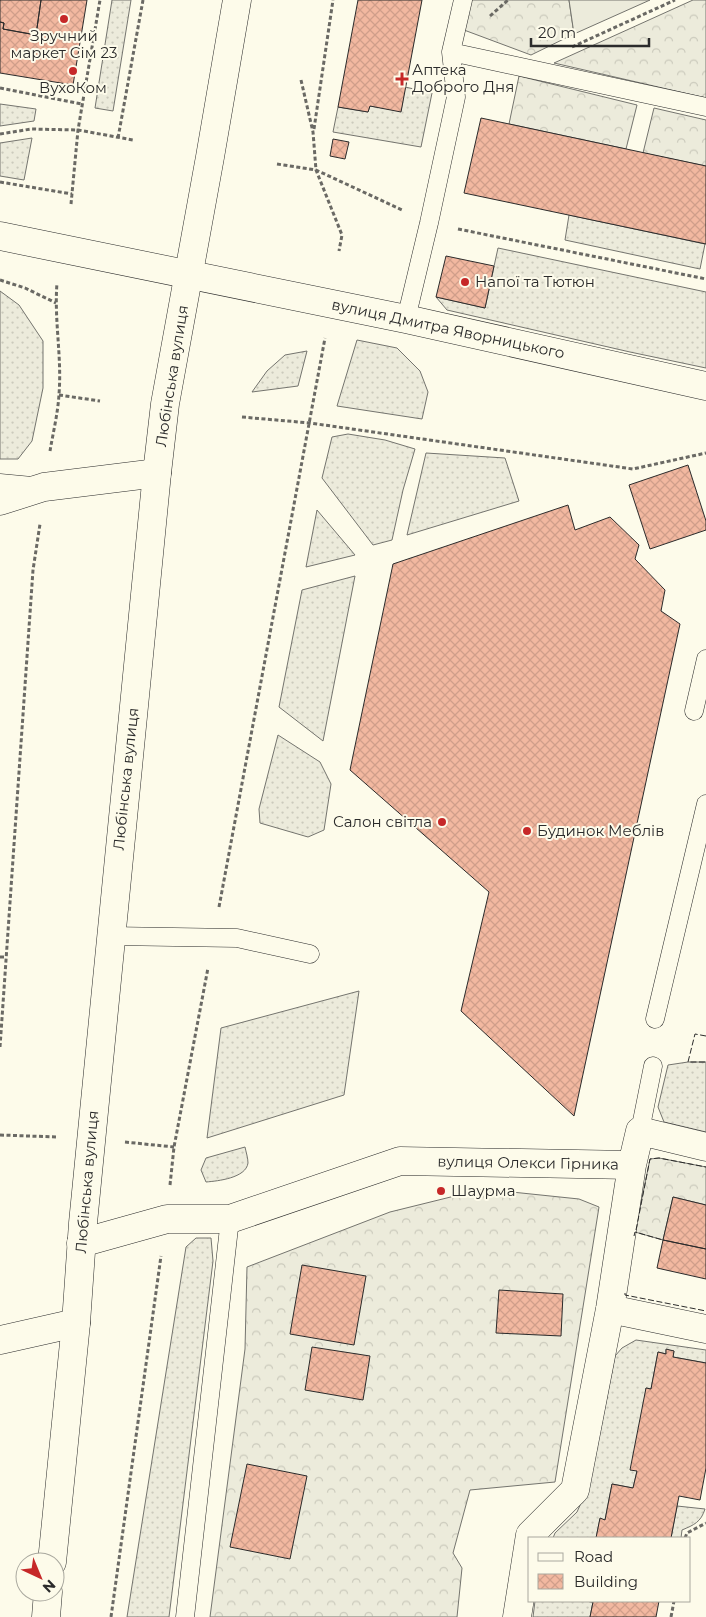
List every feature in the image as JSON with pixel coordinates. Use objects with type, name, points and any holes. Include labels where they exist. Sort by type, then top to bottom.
[{"type":"street","name":"Любінська вулиця","points":[[53,1552],[76,1323],[81,1243],[157,473],[166,404],[237,0]]},
{"type":"street","name":"вулиця Дмитра Яворницького","points":[[0,236],[406,319],[706,386]]},
{"type":"street","points":[[0,501],[44,487],[157,473]]},
{"type":"street","points":[[632,1165],[640,1131],[706,1147]]},
{"type":"street","name":"вулиця Олекси Гірника","points":[[81,1243],[167,1219],[230,1219],[400,1161],[632,1165],[610,1308],[575,1490],[530,1537]]},
{"type":"street","points":[[610,1308],[706,1329]]},
{"type":"street","points":[[0,1340],[76,1323]]},
{"type":"street","name":"вулиця Олекси Гірника","points":[[517,1617],[528,1548]]},
{"type":"street","points":[[46,1617],[47,1602]]},
{"type":"lane","points":[[406,319],[456,97],[451,52],[463,0]]},
{"type":"lane","points":[[451,52],[706,107]]},
{"type":"lane","points":[[0,483],[44,487]]},
{"type":"lane","points":[[694,711],[706,659]]},
{"type":"lane","points":[[655,1019],[706,804]]},
{"type":"lane","points":[[111,936],[237,938],[310,954]]},
{"type":"lane","points":[[640,1131],[652,1066]]},
{"type":"lane","points":[[185,1617],[230,1219]]},
{"type":"path","points":[[71,204],[78,130],[100,0]]},
{"type":"path","points":[[118,138],[143,0]]},
{"type":"path","points":[[314,132],[333,0]]},
{"type":"path","points":[[526,68],[675,0]]},
{"type":"path","points":[[302,80],[314,132],[316,170],[342,235],[340,251]]},
{"type":"path","points":[[0,88],[82,104]]},
{"type":"path","points":[[0,134],[31,130],[78,130],[133,140]]},
{"type":"path","points":[[277,164],[316,170],[429,223],[706,279]]},
{"type":"path","points":[[0,182],[72,194]]},
{"type":"path","points":[[0,280],[25,288],[56,303]]},
{"type":"path","points":[[0,1047],[33,570],[59,395],[59,348],[56,303],[58,282]]},
{"type":"path","points":[[111,1617],[167,1219],[174,1147],[325,336]]},
{"type":"path","points":[[59,395],[100,400]]},
{"type":"path","points":[[242,417],[310,424],[633,469],[706,453]]},
{"type":"path","points":[[0,957],[6,957]]},
{"type":"path","points":[[686,1537],[686,1533],[706,1523]]},
{"type":"path","points":[[670,1617],[674,1602]]},
{"type":"green space","points":[[112,0],[131,0],[113,111],[95,108]]},
{"type":"green space","points":[[471,0],[569,0],[574,34],[531,55],[464,30]]},
{"type":"green space","points":[[569,0],[650,0],[574,34]]},
{"type":"green space","points":[[693,0],[706,0],[706,98],[554,63]]},
{"type":"green space","points":[[519,76],[637,105],[626,149],[509,124]]},
{"type":"green space","points":[[405,87],[432,93],[421,147],[333,132],[338,107],[368,112],[370,106],[401,111]]},
{"type":"green space","points":[[0,104],[36,109],[34,121],[0,126]]},
{"type":"green space","points":[[654,108],[706,120],[706,166],[643,153]]},
{"type":"green space","points":[[32,138],[24,180],[0,176],[0,143]]},
{"type":"green space","points":[[569,215],[705,244],[700,269],[565,240]]},
{"type":"green space","points":[[498,248],[706,292],[706,368],[447,310],[436,297],[485,308]]},
{"type":"green space","points":[[0,291],[19,305],[43,341],[43,388],[32,441],[18,459],[0,459]]},
{"type":"green space","points":[[357,340],[397,348],[420,371],[428,392],[422,419],[337,406]]},
{"type":"green space","points":[[307,351],[298,386],[252,392],[267,371],[285,355]]},
{"type":"green space","points":[[348,434],[385,440],[415,449],[403,490],[392,540],[373,545],[322,478],[332,437]]},
{"type":"green space","points":[[426,453],[505,458],[519,501],[407,535]]},
{"type":"green space","points":[[317,510],[355,555],[306,567]]},
{"type":"green space","points":[[355,576],[323,741],[279,707],[302,590]]},
{"type":"green space","points":[[278,735],[320,762],[331,784],[324,830],[308,837],[260,823],[259,809]]},
{"type":"green space","points":[[359,991],[344,1095],[207,1138],[221,1028]]},
{"type":"green space","points":[[706,1062],[706,1132],[664,1122],[658,1107],[668,1065]]},
{"type":"green space","points":[[245,1147],[248,1163],[242,1172],[231,1178],[206,1182],[201,1170],[206,1158]]},
{"type":"green space","points":[[659,1158],[706,1167],[706,1205],[673,1197],[663,1240],[635,1232],[650,1159]]},
{"type":"green space","points":[[483,1189],[579,1199],[599,1207],[555,1482],[470,1490],[453,1553],[462,1568],[457,1617],[210,1617],[245,1349],[247,1267],[390,1212]]},
{"type":"green space","points":[[196,1238],[211,1238],[213,1261],[169,1617],[127,1617],[186,1247]]},
{"type":"green space","points":[[636,1340],[706,1350],[706,1363],[673,1357],[674,1351],[666,1350],[666,1354],[658,1352],[651,1389],[646,1388],[637,1471],[633,1488],[612,1484],[605,1520],[600,1519],[596,1537],[553,1537],[555,1533],[577,1512],[590,1483],[615,1356],[622,1348]]},
{"type":"green space","points":[[677,1506],[705,1509],[696,1522],[682,1530],[681,1537],[671,1537]]},
{"type":"green space","points":[[535,1602],[593,1602],[590,1617],[533,1617]]},
{"type":"building","points":[[0,0],[41,0],[36,35],[3,29],[4,23],[0,22]]},
{"type":"building","points":[[41,0],[87,0],[73,85],[0,73],[0,22],[4,23],[3,29],[36,35]]},
{"type":"building","points":[[358,0],[422,0],[401,112],[370,106],[368,112],[338,107]]},
{"type":"building","points":[[481,118],[706,166],[706,244],[464,193]]},
{"type":"building","points":[[333,139],[349,142],[345,159],[330,156]]},
{"type":"building","name":"Напої та Тютюн","points":[[446,256],[494,266],[485,308],[436,297]]},
{"type":"building","points":[[688,465],[706,521],[706,530],[650,549],[629,485]]},
{"type":"building","name":"Будинок Меблів","points":[[568,505],[575,530],[610,517],[639,545],[635,559],[665,590],[661,611],[680,624],[574,1116],[461,1011],[489,892],[350,770],[393,564]]},
{"type":"building","points":[[673,1197],[706,1205],[706,1249],[663,1240]]},
{"type":"building","points":[[663,1240],[706,1249],[706,1279],[657,1268]]},
{"type":"building","points":[[302,1265],[366,1276],[354,1345],[290,1334]]},
{"type":"building","points":[[499,1290],[563,1294],[561,1336],[496,1333]]},
{"type":"building","points":[[312,1347],[370,1356],[363,1400],[305,1390]]},
{"type":"building","points":[[666,1349],[674,1351],[673,1357],[706,1363],[706,1468],[700,1500],[679,1496],[671,1537],[596,1537],[600,1518],[605,1520],[612,1484],[633,1488],[637,1471],[630,1470],[646,1388],[651,1389],[658,1352],[666,1354]]},
{"type":"building","points":[[247,1464],[307,1476],[290,1559],[230,1547]]},
{"type":"building","points":[[593,1602],[659,1602],[656,1617],[590,1617]]},
{"type":"fence","points":[[706,1036],[695,1034],[688,1062],[706,1062]]},
{"type":"fence","points":[[636,1230],[650,1159],[659,1158],[706,1167]]},
{"type":"fence","points":[[634,1236],[635,1232],[663,1240]]},
{"type":"fence","points":[[625,1293],[625,1295],[706,1311]]},
{"type":"place","name":"Зручний маркет Сім 23","points":[[64,19]]},
{"type":"place","name":"ВухоКом","points":[[73,71]]},
{"type":"place","name":"Аптека Доброго Дня","points":[[402,79]]},
{"type":"place","name":"Напої та Тютюн","points":[[465,282]]},
{"type":"place","name":"Салон світла","points":[[442,822]]},
{"type":"place","name":"Будинок Меблів","points":[[527,831]]},
{"type":"place","name":"Шаурма","points":[[441,1191]]}]
